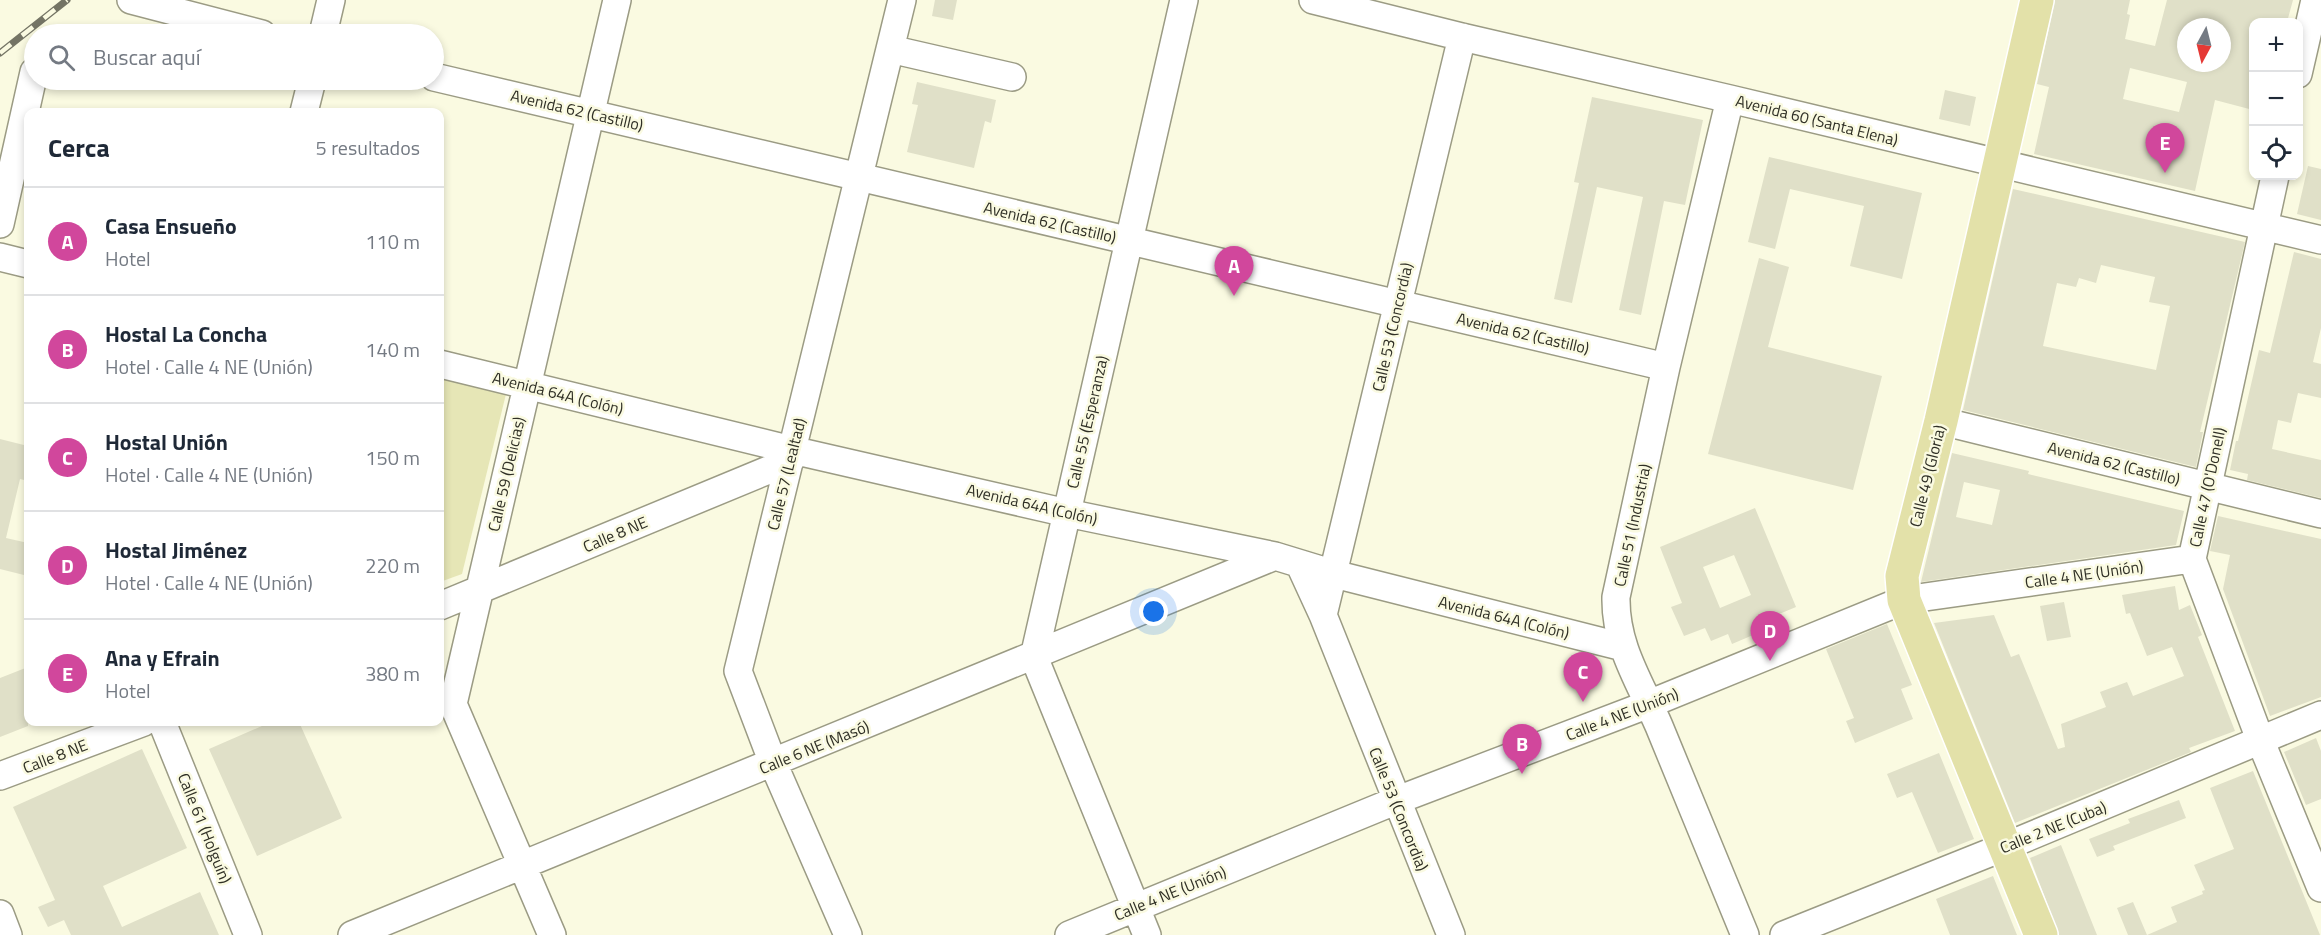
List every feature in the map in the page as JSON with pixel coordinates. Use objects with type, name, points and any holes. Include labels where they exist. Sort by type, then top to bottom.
[{"type":"main road","name":"Calle 49 (Gloria)","points":[[2037,0],[1941,421],[1902,576],[1904,600],[2041,935]]},
{"type":"street","points":[[131,0],[223,24]]},
{"type":"street","points":[[325,24],[331,0]]},
{"type":"street","name":"Calle 59 (Delicias)","points":[[552,935],[453,704],[617,0]]},
{"type":"street","name":"Calle 57 (Lealtad)","points":[[848,935],[773,763],[738,671],[902,0]]},
{"type":"street","name":"Calle 55 (Esperanza)","points":[[1034,657],[1184,0]]},
{"type":"street","name":"Avenida 60 (Santa Elena)","points":[[1313,0],[1462,38],[1730,99],[2321,240]]},
{"type":"street","points":[[2298,72],[2315,0]]},
{"type":"street","name":"Calle 53 (Concordia)","points":[[1323,615],[1462,38]]},
{"type":"street","points":[[890,49],[1012,77]]},
{"type":"street","name":"Avenida 62 (Castillo)","points":[[444,79],[1666,367]]},
{"type":"street","points":[[26,108],[30,90]]},
{"type":"street","points":[[305,108],[310,90]]},
{"type":"street","name":"Calle 51 (Industria)","points":[[1730,99],[1666,367],[1616,597],[1616,617],[1623,647],[1745,935]]},
{"type":"street","points":[[0,224],[24,117]]},
{"type":"street","name":"Calle 47 (O'Donell)","points":[[2274,180],[2192,559],[2261,742],[2321,888]]},
{"type":"street","points":[[0,257],[24,263]]},
{"type":"street","name":"Avenida 64A (Colón)","points":[[444,365],[791,456],[1287,561],[1623,647]]},
{"type":"street","name":"Avenida 62 (Castillo)","points":[[1941,421],[2321,514]]},
{"type":"street","name":"Calle 8 NE","points":[[444,604],[791,456]]},
{"type":"street","name":"Calle 4 NE (Unión)","points":[[1069,935],[1395,801],[1649,704],[1904,600],[2192,559]]},
{"type":"street","name":"Calle 53 (Concordia)","points":[[1287,561],[1323,615],[1450,935]]},
{"type":"street","name":"Calle 6 NE (Masó)","points":[[352,935],[1034,657],[1287,561]]},
{"type":"street","points":[[1034,657],[1147,935]]},
{"type":"street","name":"Calle 2 NE (Cuba)","points":[[1784,935],[2261,742],[2321,715]]},
{"type":"street","name":"Calle 8 NE","points":[[0,776],[133,726]]},
{"type":"street","name":"Calle 61 (Holguín)","points":[[164,726],[248,935]]},
{"type":"street","points":[[0,914],[8,935]]},
{"type":"green space","points":[[444,379],[506,394],[462,574],[444,581]]},
{"type":"building","points":[[935,0],[957,0],[953,20],[932,16]]},
{"type":"building","points":[[2055,0],[2130,0],[2127,14],[2130,15],[2125,39],[2155,46],[2167,0],[2293,0],[2288,18],[2249,18],[2249,109],[2215,100],[2195,191],[2034,154],[2049,87],[2037,84]],"holes":[[[2130,68],[2187,82],[2179,112],[2123,99]]]},
{"type":"building","points":[[917,82],[996,100],[991,123],[985,121],[974,168],[907,152],[918,105],[912,104]]},
{"type":"building","points":[[1945,90],[1976,97],[1970,126],[1939,119]]},
{"type":"building","points":[[1592,97],[1703,120],[1685,205],[1664,201],[1641,315],[1619,310],[1643,197],[1597,187],[1572,303],[1554,299],[1579,183],[1574,182]]},
{"type":"building","points":[[1769,157],[1922,193],[1902,279],[1850,266],[1864,206],[1790,189],[1775,249],[1748,242]]},
{"type":"building","points":[[2308,166],[2321,169],[2321,220],[2297,214]]},
{"type":"building","points":[[2013,189],[2245,242],[2200,432],[2203,432],[2196,467],[1963,410]],"holes":[[[2101,265],[2155,277],[2149,302],[2170,306],[2156,370],[2043,346],[2057,283],[2076,287],[2079,278],[2096,283]]]},
{"type":"building","points":[[2294,252],[2321,259],[2321,328],[2313,362],[2321,364],[2321,398],[2298,393],[2291,423],[2278,420],[2272,449],[2321,460],[2321,498],[2247,480],[2248,474],[2230,470],[2259,350],[2270,353]]},
{"type":"building","points":[[1759,258],[1789,267],[1768,347],[1882,376],[1853,490],[1708,454]]},
{"type":"building","points":[[0,439],[24,445],[24,480],[20,479],[6,538],[24,542],[24,575],[0,569]]},
{"type":"building","points":[[1952,453],[2029,471],[2028,474],[2184,511],[2176,545],[1921,582]],"holes":[[[1964,482],[2000,490],[1992,525],[1956,517]]]},
{"type":"building","points":[[1755,508],[1796,607],[1777,615],[1781,623],[1732,644],[1728,634],[1711,641],[1705,628],[1684,636],[1671,607],[1682,603],[1660,547]],"holes":[[[1734,555],[1751,595],[1720,608],[1703,567]]]},
{"type":"building","points":[[2218,516],[2321,539],[2321,697],[2270,716],[2223,589],[2230,555],[2210,551]]},
{"type":"building","points":[[2175,586],[2179,610],[2190,605],[2202,635],[2198,637],[2235,731],[2189,748],[2191,752],[2015,823],[1934,623],[1994,615],[2011,657],[2019,654],[2058,749],[2065,747],[2061,724],[2106,707],[2100,692],[2127,682],[2133,696],[2184,676],[2172,647],[2147,656],[2130,613],[2126,614],[2122,595]]},
{"type":"building","points":[[2064,602],[2071,637],[2047,641],[2040,606]]},
{"type":"building","points":[[1887,624],[1912,685],[1901,689],[1913,719],[1855,743],[1846,721],[1854,718],[1826,649]]},
{"type":"building","points":[[24,669],[24,726],[28,726],[0,737],[0,678]]},
{"type":"building","points":[[262,726],[301,726],[342,818],[257,856],[209,749]]},
{"type":"building","points":[[2316,738],[2321,751],[2321,799],[2306,805],[2284,752]]},
{"type":"building","points":[[142,749],[187,848],[103,886],[122,927],[200,892],[219,935],[71,935],[64,920],[48,927],[38,907],[55,900],[13,807]]},
{"type":"building","points":[[1939,753],[1974,839],[1938,853],[1912,792],[1897,798],[1887,774]]},
{"type":"building","points":[[2253,771],[2320,935],[2147,935],[2177,922],[2171,907],[2203,894],[2202,891],[2205,890],[2194,865],[2234,849],[2210,788]]},
{"type":"building","points":[[2179,800],[2186,818],[2113,846],[2115,850],[2097,857],[2089,839],[2130,823],[2128,819]]},
{"type":"building","points":[[2061,845],[2097,935],[2059,935],[2030,858]]},
{"type":"building","points":[[1993,876],[2017,935],[1950,935],[1936,899]]},
{"type":"building","points":[[2133,902],[2147,935],[2128,935],[2117,908]]},
{"type":"railway","points":[[37,24],[67,0]]},
{"type":"railway","points":[[0,53],[24,34]]},
{"type":"place","name":"Ana y Efrain","points":[[2165,173]]},
{"type":"place","name":"Casa Ensueño","points":[[1234,296]]},
{"type":"place","name":"Hostal Jiménez","points":[[1770,661]]},
{"type":"place","name":"Hostal Unión","points":[[1583,702]]},
{"type":"place","name":"Hostal La Concha","points":[[1522,774]]}]
